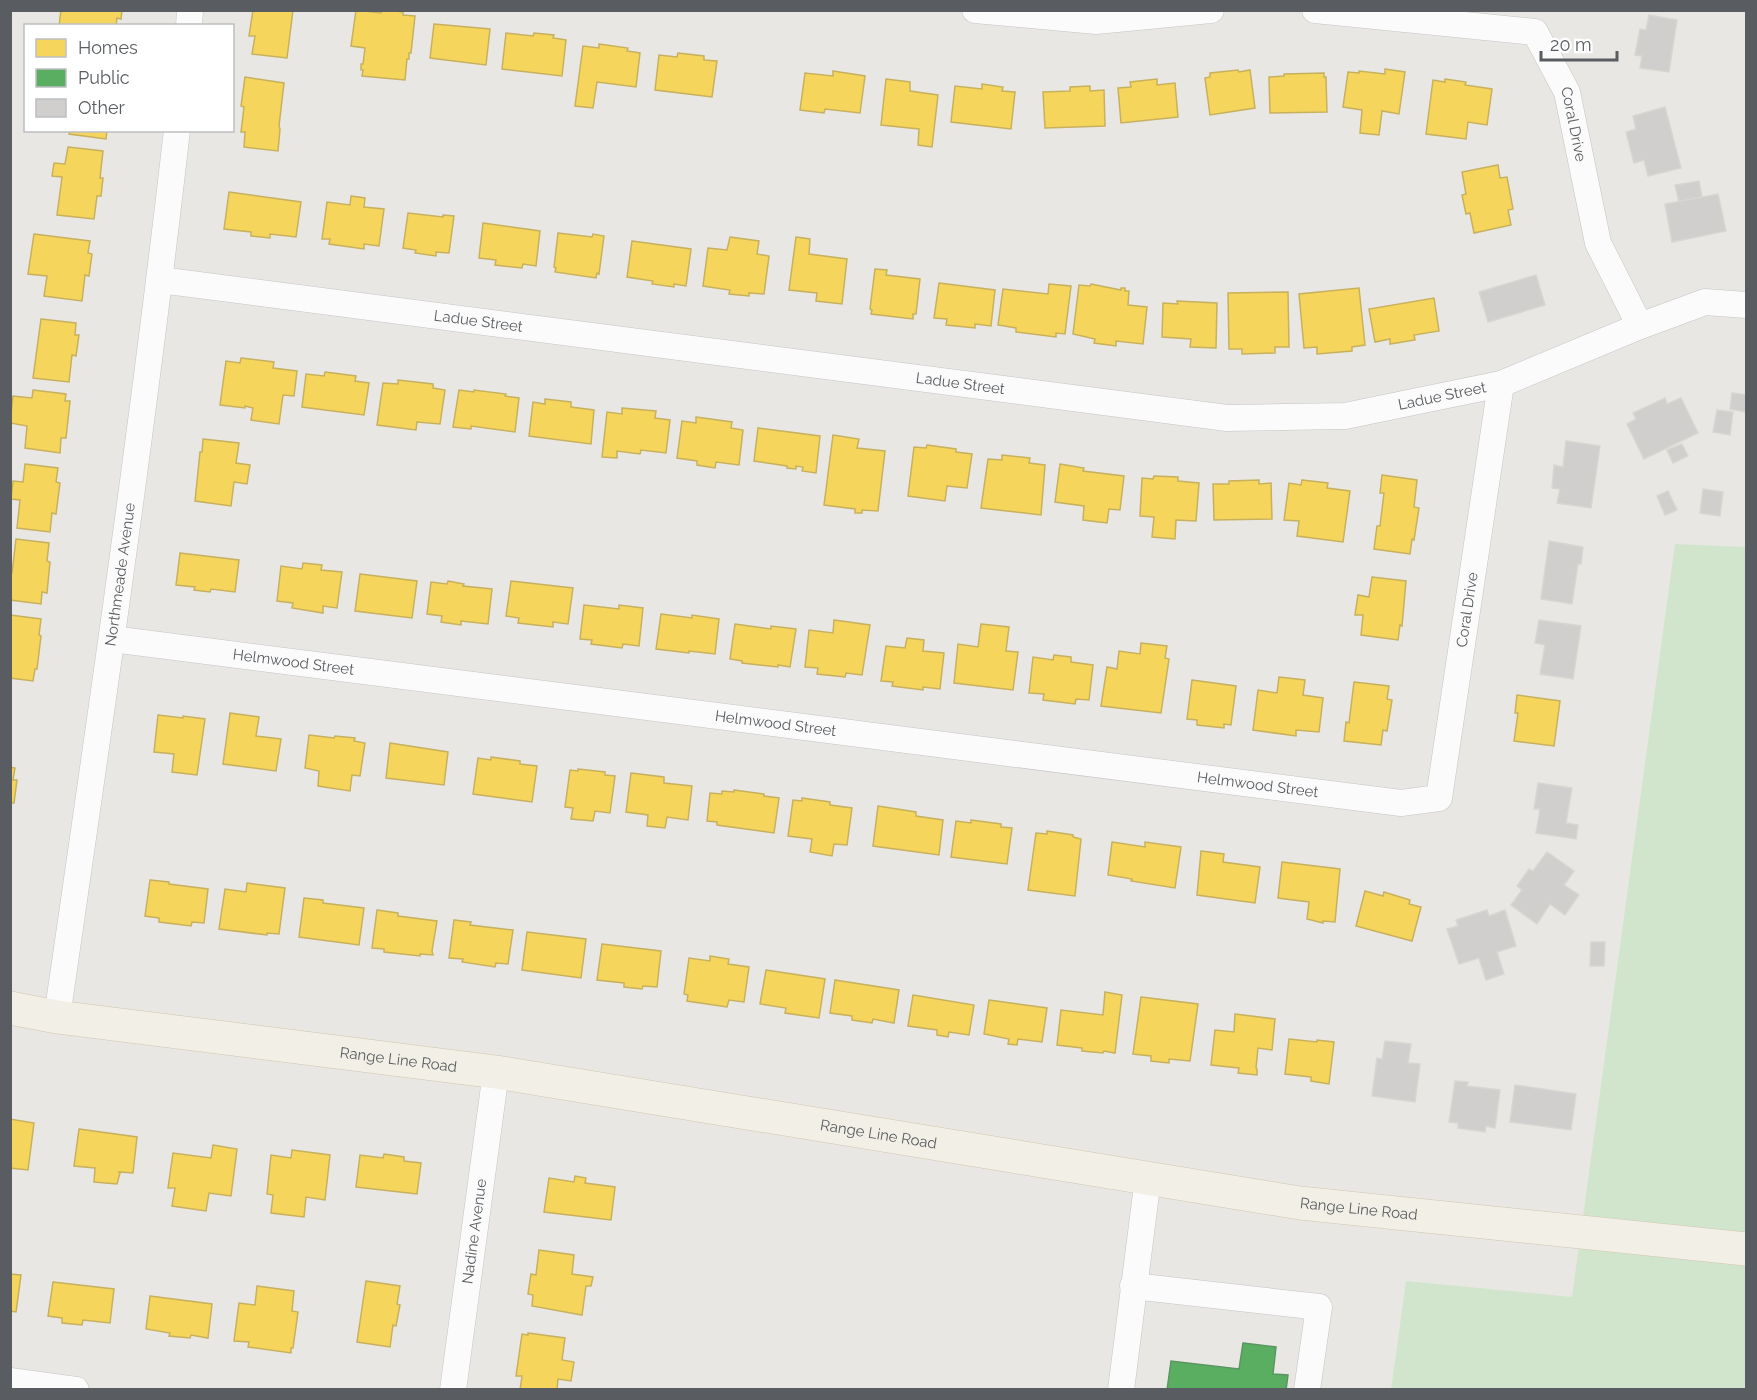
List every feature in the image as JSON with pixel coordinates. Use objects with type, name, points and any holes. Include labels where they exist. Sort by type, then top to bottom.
[{"type":"main road","name":"Range Line Road","points":[[10,1008],[57,1017],[496,1072],[1300,1203],[1746,1249]]},
{"type":"street","points":[[975,10],[1096,21],[1211,10]]},
{"type":"street","name":"Coral Drive","points":[[1315,10],[1535,32],[1567,92],[1598,243],[1640,326]]},
{"type":"street","name":"Northmeade Avenue","points":[[57,1017],[112,639],[160,280],[177,132]]},
{"type":"street","name":"Ladue Street","points":[[160,280],[1227,418],[1345,416],[1501,384],[1640,326],[1705,302],[1746,304]]},
{"type":"street","name":"Coral Drive","points":[[1439,798],[1501,384]]},
{"type":"street","name":"Helmwood Street","points":[[112,639],[1401,804],[1439,798]]},
{"type":"street","name":"Nadine Avenue","points":[[453,1389],[496,1072]]},
{"type":"street","points":[[1121,1389],[1148,1178]]},
{"type":"street","points":[[1133,1286],[1319,1307],[1307,1389]]},
{"type":"street","points":[[10,1381],[76,1389]]},
{"type":"green space","points":[[1675,544],[1746,547],[1746,1389],[1391,1390],[1406,1281],[1572,1297]]},
{"type":"building: Homes","points":[[61,10],[122,10],[121,19],[117,18],[116,24],[59,24]]},
{"type":"building: Homes","points":[[253,10],[293,10],[287,58],[252,54],[255,36],[249,36]]},
{"type":"building: Homes","points":[[356,10],[381,13],[382,10],[388,10],[415,16],[405,80],[362,76],[361,64],[363,64],[365,48],[351,46]]},
{"type":"building: Homes","points":[[434,24],[490,29],[486,65],[430,58]]},
{"type":"building: Homes","points":[[506,33],[533,36],[534,33],[554,35],[553,38],[566,40],[562,76],[502,69]]},
{"type":"building: Homes","points":[[599,44],[628,48],[627,51],[640,53],[636,87],[597,82],[593,108],[575,106],[583,46],[599,48]]},
{"type":"building: Homes","points":[[678,53],[704,56],[704,60],[717,61],[712,97],[655,90],[659,55],[677,57]]},
{"type":"building: Homes","points":[[1385,69],[1405,72],[1399,114],[1382,111],[1379,135],[1360,133],[1362,110],[1343,107],[1348,72],[1385,74]]},
{"type":"building: Homes","points":[[1238,70],[1239,72],[1250,70],[1255,108],[1210,115],[1205,78],[1210,77],[1210,73]]},
{"type":"building: Homes","points":[[833,71],[865,76],[860,113],[825,109],[824,113],[800,110],[805,73],[833,76]]},
{"type":"building: Homes","points":[[1324,73],[1327,112],[1270,113],[1269,77],[1284,76],[1284,74]]},
{"type":"building: Homes","points":[[245,77],[284,83],[278,151],[244,147],[245,132],[241,132],[244,107],[241,106]]},
{"type":"building: Homes","points":[[886,79],[910,82],[910,91],[938,95],[932,147],[918,145],[919,129],[881,125]]},
{"type":"building: Homes","points":[[1157,79],[1157,85],[1175,83],[1178,117],[1121,123],[1118,88],[1131,87],[1130,82]]},
{"type":"building: Homes","points":[[1445,79],[1492,89],[1487,125],[1468,122],[1466,139],[1426,134],[1433,80],[1445,82]]},
{"type":"building: Homes","points":[[982,84],[1003,87],[1002,91],[1015,92],[1011,129],[951,122],[955,86],[982,89]]},
{"type":"building: Homes","points":[[1090,86],[1090,91],[1104,90],[1105,126],[1045,128],[1043,92],[1070,91],[1070,87]]},
{"type":"building: Homes","points":[[70,132],[107,132],[106,139],[69,134]]},
{"type":"building: Homes","points":[[68,147],[103,151],[101,196],[97,196],[94,219],[57,215],[62,177],[52,176],[54,163],[65,164]]},
{"type":"building: Homes","points":[[1498,165],[1500,178],[1507,177],[1513,209],[1508,210],[1511,225],[1474,233],[1470,213],[1466,214],[1462,195],[1466,194],[1462,172]]},
{"type":"building: Homes","points":[[229,192],[301,202],[296,237],[270,234],[270,238],[251,236],[251,232],[224,229]]},
{"type":"building: Homes","points":[[351,196],[365,198],[364,207],[384,209],[379,246],[364,244],[364,249],[329,244],[330,239],[322,239],[327,202],[350,205]]},
{"type":"building: Homes","points":[[408,213],[454,216],[449,253],[436,252],[436,256],[415,253],[416,250],[403,248]]},
{"type":"building: Homes","points":[[483,223],[540,231],[536,266],[523,264],[522,268],[495,265],[496,260],[479,258]]},
{"type":"building: Homes","points":[[558,233],[604,236],[599,274],[597,273],[596,278],[555,272]]},
{"type":"building: Homes","points":[[34,234],[90,241],[88,253],[92,254],[89,276],[85,275],[82,301],[44,296],[47,276],[28,274]]},
{"type":"building: Homes","points":[[730,237],[759,241],[757,254],[769,256],[764,294],[749,293],[749,296],[729,294],[730,290],[703,286],[708,248],[727,250]]},
{"type":"building: Homes","points":[[796,237],[810,239],[809,254],[847,259],[842,304],[816,301],[817,293],[789,290]]},
{"type":"building: Homes","points":[[632,241],[691,249],[686,286],[652,284],[653,281],[627,277]]},
{"type":"building: Homes","points":[[875,269],[887,270],[886,275],[920,279],[916,314],[913,314],[913,319],[871,314]]},
{"type":"building: Homes","points":[[939,283],[995,290],[991,326],[975,324],[975,328],[946,325],[947,319],[934,318]]},
{"type":"building: Homes","points":[[1049,284],[1071,286],[1065,334],[1056,333],[1056,337],[1016,332],[1016,328],[998,325],[1003,289],[1048,294]]},
{"type":"building: Homes","points":[[1091,284],[1121,290],[1125,288],[1125,291],[1129,291],[1128,305],[1147,307],[1143,344],[1116,341],[1116,346],[1094,343],[1095,339],[1073,334],[1079,285],[1090,286]]},
{"type":"building: Homes","points":[[1359,288],[1365,345],[1352,347],[1352,351],[1317,354],[1317,347],[1304,348],[1299,294]]},
{"type":"building: Homes","points":[[1288,292],[1289,347],[1275,347],[1275,353],[1242,354],[1242,349],[1229,349],[1228,293]]},
{"type":"building: Homes","points":[[1434,298],[1439,331],[1414,335],[1415,340],[1390,344],[1390,339],[1375,342],[1369,309]]},
{"type":"building: Homes","points":[[1177,301],[1217,303],[1216,348],[1190,347],[1191,339],[1162,337],[1163,303],[1178,304]]},
{"type":"building: Homes","points":[[41,319],[76,323],[75,335],[79,335],[76,356],[72,355],[69,382],[33,378]]},
{"type":"building: Homes","points":[[241,358],[274,362],[273,368],[297,371],[294,396],[283,395],[279,424],[251,420],[253,408],[220,405],[226,361],[240,363]]},
{"type":"building: Homes","points":[[325,372],[356,376],[355,381],[369,383],[364,415],[302,407],[306,374],[324,376]]},
{"type":"building: Homes","points":[[398,380],[433,384],[433,388],[445,390],[440,424],[417,422],[416,430],[377,425],[383,383],[398,384]]},
{"type":"building: Homes","points":[[33,390],[66,394],[65,401],[70,401],[66,438],[61,438],[60,453],[25,448],[27,426],[10,423],[13,396],[32,398]]},
{"type":"building: Homes","points":[[459,390],[506,394],[505,396],[519,398],[515,432],[471,426],[471,429],[453,427]]},
{"type":"building: Homes","points":[[545,399],[571,402],[571,407],[594,410],[591,444],[529,436],[533,402],[545,404]]},
{"type":"building: Homes","points":[[622,408],[656,411],[655,418],[670,420],[666,453],[641,450],[640,454],[617,451],[617,458],[602,457],[607,412],[622,414]]},
{"type":"building: Homes","points":[[696,417],[732,422],[731,428],[743,430],[739,465],[716,462],[715,468],[697,465],[697,461],[677,458],[682,421],[696,423]]},
{"type":"building: Homes","points":[[758,428],[820,436],[816,473],[802,471],[803,467],[787,468],[787,466],[754,461]]},
{"type":"building: Homes","points":[[833,435],[859,439],[857,448],[885,451],[878,511],[862,510],[862,513],[855,513],[855,509],[824,505]]},
{"type":"building: Homes","points":[[203,439],[239,443],[236,463],[250,465],[247,484],[234,482],[231,506],[195,501]]},
{"type":"building: Homes","points":[[927,445],[972,454],[967,488],[947,486],[945,501],[908,496],[914,447],[926,448]]},
{"type":"building: Homes","points":[[1002,455],[1030,458],[1029,463],[1045,465],[1041,515],[981,508],[988,459],[1002,460]]},
{"type":"building: Homes","points":[[25,464],[58,468],[56,482],[60,483],[56,514],[52,513],[50,532],[17,528],[20,500],[11,499],[13,481],[23,482]]},
{"type":"building: Homes","points":[[1060,464],[1084,468],[1083,471],[1124,476],[1120,510],[1109,509],[1107,523],[1083,520],[1084,506],[1055,502]]},
{"type":"building: Homes","points":[[1382,475],[1417,480],[1414,507],[1419,508],[1410,554],[1374,549],[1377,526],[1380,526],[1384,493],[1380,493]]},
{"type":"building: Homes","points":[[1154,476],[1178,477],[1178,481],[1199,483],[1196,521],[1176,520],[1175,539],[1152,537],[1154,517],[1140,516],[1142,478],[1153,479]]},
{"type":"building: Homes","points":[[1259,480],[1259,484],[1271,483],[1272,519],[1214,520],[1213,484]]},
{"type":"building: Homes","points":[[1302,480],[1328,483],[1327,488],[1350,491],[1343,542],[1297,536],[1299,521],[1284,520],[1289,483],[1301,485]]},
{"type":"building: Homes","points":[[16,539],[49,543],[47,593],[42,592],[41,604],[10,600],[10,573],[12,573]]},
{"type":"building: Homes","points":[[180,553],[239,560],[235,592],[211,589],[210,592],[194,590],[195,587],[176,585]]},
{"type":"building: Homes","points":[[303,563],[322,565],[321,570],[342,572],[337,608],[323,606],[323,613],[292,608],[293,603],[277,601],[281,566],[302,569]]},
{"type":"building: Homes","points":[[360,574],[417,581],[412,618],[355,611]]},
{"type":"building: Homes","points":[[1372,577],[1406,581],[1402,626],[1400,625],[1398,640],[1361,635],[1363,615],[1355,615],[1358,595],[1369,597]]},
{"type":"building: Homes","points":[[448,581],[464,584],[463,586],[492,589],[488,624],[461,621],[461,625],[441,622],[442,616],[427,614],[431,582],[447,584]]},
{"type":"building: Homes","points":[[511,581],[573,588],[568,624],[553,622],[553,627],[518,623],[519,618],[506,616]]},
{"type":"building: Homes","points":[[584,605],[619,609],[619,605],[643,608],[639,646],[623,644],[622,648],[591,644],[592,640],[580,639]]},
{"type":"building: Homes","points":[[661,614],[719,619],[715,654],[656,649]]},
{"type":"building: Homes","points":[[10,615],[41,619],[37,669],[35,669],[33,681],[10,678]]},
{"type":"building: Homes","points":[[834,620],[870,625],[862,675],[846,673],[845,677],[817,674],[818,668],[805,667],[809,630],[833,633]]},
{"type":"building: Homes","points":[[735,624],[771,629],[771,626],[796,629],[790,667],[742,663],[742,661],[730,659]]},
{"type":"building: Homes","points":[[981,624],[1009,627],[1006,651],[1018,652],[1013,690],[954,683],[958,644],[978,647]]},
{"type":"building: Homes","points":[[907,638],[924,640],[923,651],[944,653],[940,689],[923,687],[923,690],[892,686],[893,682],[881,681],[886,646],[905,648]]},
{"type":"building: Homes","points":[[1141,643],[1167,646],[1165,658],[1169,659],[1161,713],[1101,706],[1107,667],[1117,669],[1119,651],[1140,654]]},
{"type":"building: Homes","points":[[1054,655],[1071,657],[1071,662],[1093,665],[1089,700],[1076,699],[1075,704],[1043,700],[1044,694],[1029,693],[1033,657],[1053,660]]},
{"type":"building: Homes","points":[[1279,677],[1305,680],[1303,695],[1323,698],[1319,732],[1296,730],[1296,736],[1253,730],[1258,690],[1277,693]]},
{"type":"building: Homes","points":[[1192,680],[1236,686],[1231,725],[1224,724],[1224,728],[1197,725],[1197,720],[1187,719]]},
{"type":"building: Homes","points":[[1354,682],[1389,686],[1387,699],[1392,700],[1387,731],[1383,730],[1381,745],[1344,741],[1346,722],[1349,723]]},
{"type":"building: Homes","points":[[1517,695],[1560,701],[1554,746],[1514,741],[1518,713],[1515,713]]},
{"type":"building: Homes","points":[[230,713],[259,717],[256,736],[281,739],[276,771],[223,764]]},
{"type":"building: Homes","points":[[158,715],[205,719],[197,775],[172,772],[174,754],[154,752]]},
{"type":"building: Homes","points":[[309,735],[355,738],[354,741],[365,743],[360,776],[352,775],[350,791],[318,786],[319,771],[305,768]]},
{"type":"building: Homes","points":[[390,743],[448,752],[444,785],[386,778]]},
{"type":"building: Homes","points":[[491,757],[537,766],[532,802],[473,794],[478,758],[491,760]]},
{"type":"building: Homes","points":[[10,767],[15,768],[13,780],[17,780],[14,803],[10,803]]},
{"type":"building: Homes","points":[[578,769],[605,772],[605,775],[615,776],[610,813],[595,811],[593,821],[571,819],[573,808],[565,807],[570,770],[578,771]]},
{"type":"building: Homes","points":[[631,773],[664,777],[664,783],[692,786],[688,820],[667,817],[665,828],[647,826],[648,815],[626,812]]},
{"type":"building: Homes","points":[[734,790],[779,798],[774,833],[717,825],[717,822],[707,821],[710,793],[722,794],[722,791],[734,792]]},
{"type":"building: Homes","points":[[802,798],[852,808],[847,845],[834,844],[832,856],[810,852],[812,839],[788,836],[793,800],[802,801]]},
{"type":"building: Homes","points":[[878,806],[916,812],[916,816],[943,820],[939,855],[873,846]]},
{"type":"building: Homes","points":[[971,820],[1001,824],[1001,827],[1012,828],[1007,864],[951,857],[956,821],[971,823]]},
{"type":"building: Homes","points":[[1047,831],[1073,835],[1081,839],[1075,896],[1028,890],[1036,833],[1047,834]]},
{"type":"building: Homes","points":[[1112,842],[1145,847],[1145,842],[1181,847],[1175,888],[1108,875]]},
{"type":"building: Homes","points":[[1201,851],[1224,854],[1223,862],[1260,867],[1255,903],[1197,895]]},
{"type":"building: Homes","points":[[1282,862],[1340,869],[1335,922],[1323,921],[1323,923],[1307,919],[1309,902],[1278,898]]},
{"type":"building: Homes","points":[[150,880],[208,889],[204,923],[192,922],[191,926],[159,922],[159,918],[145,916]]},
{"type":"building: Homes","points":[[247,883],[285,888],[279,934],[267,933],[267,935],[219,929],[225,889],[246,892]]},
{"type":"building: Homes","points":[[1365,891],[1383,896],[1384,892],[1410,900],[1409,904],[1421,907],[1412,941],[1356,926]]},
{"type":"building: Homes","points":[[304,898],[323,900],[323,903],[364,908],[359,945],[299,937]]},
{"type":"building: Homes","points":[[377,910],[398,913],[398,916],[437,921],[433,955],[384,952],[384,949],[372,948]]},
{"type":"building: Homes","points":[[454,920],[471,922],[470,925],[513,930],[508,964],[496,963],[495,967],[449,958]]},
{"type":"building: Homes","points":[[527,932],[586,939],[581,978],[522,970]]},
{"type":"building: Homes","points":[[602,944],[661,951],[657,987],[643,986],[642,989],[624,987],[624,983],[597,980]]},
{"type":"building: Homes","points":[[710,956],[729,959],[728,964],[749,967],[744,1002],[729,1000],[727,1007],[687,1001],[688,995],[684,994],[689,958],[710,961]]},
{"type":"building: Homes","points":[[766,970],[825,979],[819,1018],[785,1013],[786,1008],[760,1004]]},
{"type":"building: Homes","points":[[835,980],[899,990],[894,1023],[873,1019],[872,1023],[852,1020],[852,1016],[830,1013]]},
{"type":"building: Homes","points":[[1105,992],[1122,995],[1115,1053],[1082,1051],[1082,1048],[1057,1045],[1061,1010],[1103,1015]]},
{"type":"building: Homes","points":[[913,995],[974,1005],[969,1035],[949,1032],[948,1037],[937,1035],[937,1030],[908,1026]]},
{"type":"building: Homes","points":[[1141,997],[1198,1004],[1190,1061],[1169,1059],[1169,1063],[1151,1061],[1151,1056],[1133,1054]]},
{"type":"building: Homes","points":[[989,1000],[1047,1008],[1042,1042],[1018,1039],[1017,1045],[1008,1044],[1009,1039],[984,1034]]},
{"type":"building: Homes","points":[[1235,1014],[1275,1019],[1272,1050],[1258,1048],[1257,1075],[1238,1073],[1239,1068],[1211,1065],[1215,1030],[1234,1032]]},
{"type":"building: Homes","points":[[1289,1039],[1334,1042],[1329,1084],[1311,1081],[1311,1077],[1285,1074]]},
{"type":"building: Homes","points":[[10,1119],[34,1123],[28,1170],[10,1168]]},
{"type":"building: Homes","points":[[79,1129],[137,1137],[133,1173],[119,1172],[117,1184],[94,1182],[95,1168],[74,1166]]},
{"type":"building: Homes","points":[[213,1145],[237,1149],[231,1196],[209,1193],[206,1211],[172,1206],[175,1188],[168,1188],[173,1153],[211,1158]]},
{"type":"building: Homes","points":[[292,1150],[330,1155],[325,1200],[306,1197],[304,1217],[271,1213],[273,1195],[267,1194],[271,1155],[291,1158]]},
{"type":"building: Homes","points":[[384,1154],[404,1157],[404,1161],[421,1163],[417,1194],[356,1187],[360,1155],[383,1158]]},
{"type":"building: Homes","points":[[575,1176],[586,1178],[585,1183],[615,1187],[611,1220],[544,1212],[549,1178],[574,1182]]},
{"type":"building: Homes","points":[[539,1250],[574,1255],[572,1274],[593,1277],[591,1286],[586,1286],[582,1315],[532,1306],[533,1295],[528,1294],[531,1274],[536,1275]]},
{"type":"building: Homes","points":[[10,1274],[21,1275],[16,1312],[10,1311]]},
{"type":"building: Homes","points":[[366,1281],[400,1286],[397,1304],[400,1305],[396,1326],[393,1325],[390,1347],[357,1342]]},
{"type":"building: Homes","points":[[53,1282],[114,1289],[110,1323],[83,1320],[82,1325],[62,1323],[62,1318],[48,1316]]},
{"type":"building: Homes","points":[[257,1286],[294,1291],[292,1311],[298,1312],[291,1353],[248,1347],[249,1342],[234,1341],[239,1303],[255,1305]]},
{"type":"building: Homes","points":[[150,1296],[212,1304],[208,1338],[191,1335],[190,1338],[169,1336],[170,1333],[146,1329]]},
{"type":"building: Homes","points":[[528,1333],[565,1338],[562,1360],[574,1362],[571,1381],[558,1379],[557,1390],[520,1390],[522,1376],[516,1376],[522,1334],[528,1335]]},
{"type":"building: Public","points":[[1243,1343],[1276,1347],[1273,1374],[1288,1375],[1286,1390],[1167,1390],[1171,1361],[1239,1369]]},
{"type":"building: Other","points":[[1649,15],[1677,20],[1669,72],[1640,68],[1642,56],[1635,55],[1640,29],[1646,30]]},
{"type":"building: Other","points":[[1665,107],[1681,168],[1648,176],[1644,160],[1634,163],[1626,132],[1636,129],[1633,116]]},
{"type":"building: Other","points":[[1699,181],[1702,197],[1679,202],[1675,185]]},
{"type":"building: Other","points":[[1718,194],[1726,231],[1672,242],[1665,204]]},
{"type":"building: Other","points":[[1536,275],[1545,305],[1488,322],[1479,292]]},
{"type":"building: Other","points":[[1732,393],[1746,395],[1746,412],[1730,409]]},
{"type":"building: Other","points":[[1665,398],[1667,404],[1681,398],[1698,433],[1644,459],[1627,424],[1636,419],[1633,413]]},
{"type":"building: Other","points":[[1717,410],[1733,412],[1730,435],[1713,432]]},
{"type":"building: Other","points":[[1566,441],[1600,446],[1591,508],[1557,503],[1560,489],[1552,488],[1554,465],[1563,467]]},
{"type":"building: Other","points":[[1682,444],[1688,456],[1673,463],[1667,450]]},
{"type":"building: Other","points":[[1703,489],[1723,492],[1720,516],[1700,513]]},
{"type":"building: Other","points":[[1668,491],[1677,510],[1665,515],[1657,496]]},
{"type":"building: Other","points":[[1549,541],[1583,547],[1572,604],[1541,599]]},
{"type":"building: Other","points":[[1539,620],[1581,626],[1573,679],[1540,674],[1545,645],[1535,643]]},
{"type":"building: Other","points":[[1538,783],[1572,788],[1566,823],[1578,825],[1576,839],[1536,833],[1540,809],[1534,809]]},
{"type":"building: Other","points":[[1547,852],[1574,871],[1564,885],[1579,895],[1565,915],[1550,904],[1537,924],[1511,905],[1522,890],[1517,886],[1529,869],[1533,871]]},
{"type":"building: Other","points":[[1487,910],[1489,916],[1505,910],[1516,946],[1497,952],[1504,974],[1486,980],[1479,958],[1459,964],[1447,929],[1458,926],[1456,920]]},
{"type":"building: Other","points":[[1591,942],[1605,942],[1604,966],[1590,966]]},
{"type":"building: Other","points":[[1385,1041],[1411,1044],[1408,1063],[1420,1064],[1415,1102],[1372,1096],[1377,1058],[1382,1059]]},
{"type":"building: Other","points":[[1455,1081],[1468,1082],[1467,1086],[1500,1090],[1495,1128],[1486,1126],[1485,1132],[1458,1128],[1458,1123],[1449,1122]]},
{"type":"building: Other","points":[[1515,1085],[1576,1094],[1571,1130],[1510,1122]]}]
